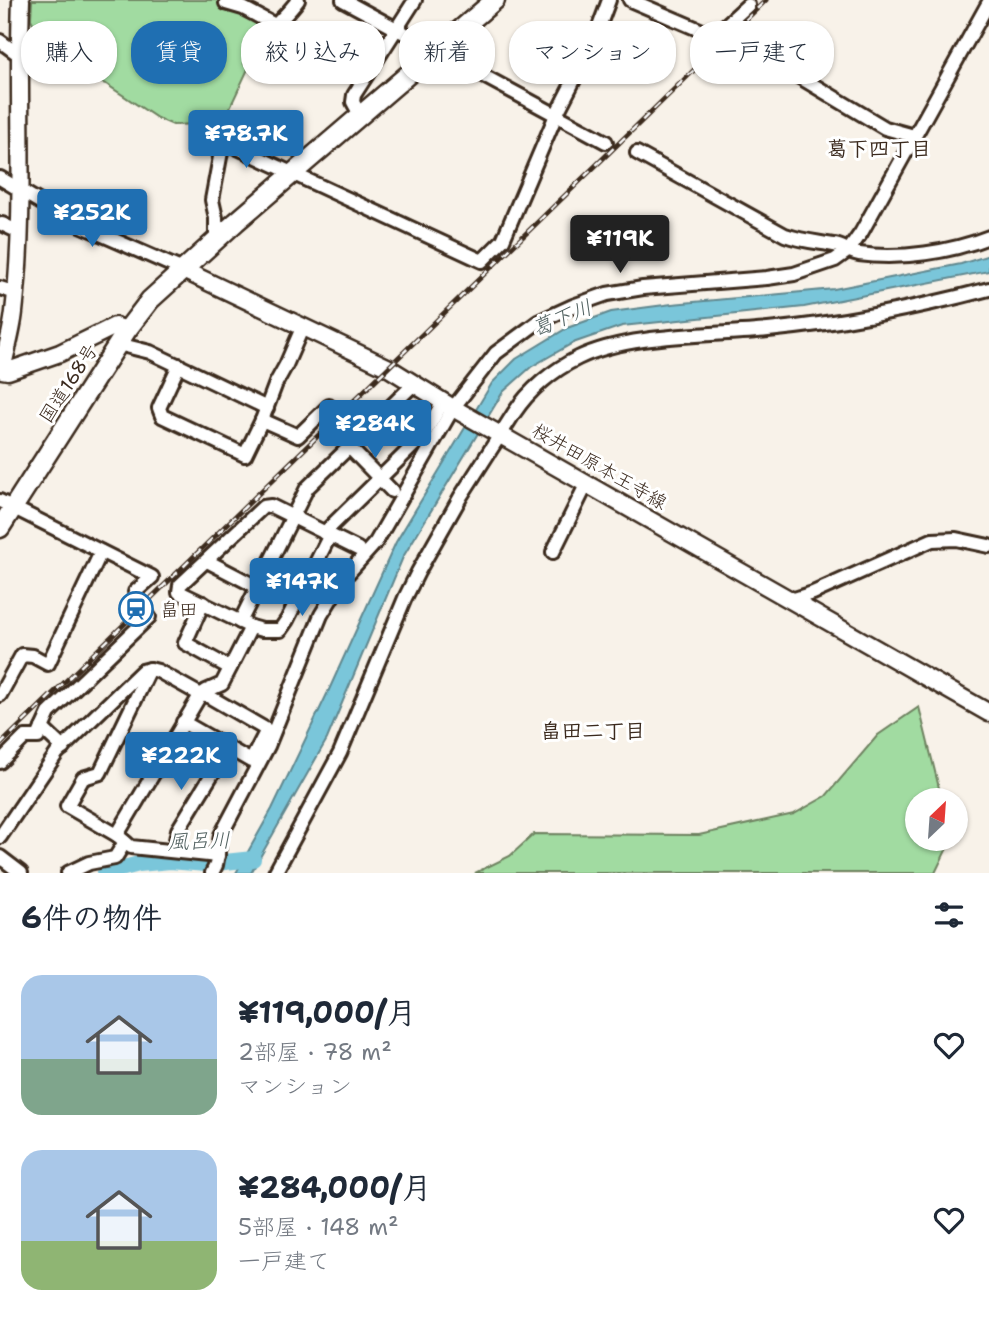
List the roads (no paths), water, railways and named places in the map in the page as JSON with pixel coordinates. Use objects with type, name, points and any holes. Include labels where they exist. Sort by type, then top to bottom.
[{"type":"highway","name":"国道168号","points":[[470,21],[495,0]]},
{"type":"highway","name":"国道168号","points":[[0,528],[6,504],[150,300],[399,81]]},
{"type":"main road","points":[[21,0],[19,232],[8,291],[14,315],[1,372],[60,353],[115,326],[122,337]]},
{"type":"main road","name":"桜井田原本王寺線","points":[[183,270],[387,367],[448,405],[989,713]]},
{"type":"street","points":[[226,3],[243,8],[271,30],[286,17],[298,0]]},
{"type":"street","points":[[360,114],[353,102],[354,95],[415,0]]},
{"type":"street","points":[[216,240],[216,218],[212,200],[219,139],[482,261],[503,240],[556,115],[593,43],[609,0]]},
{"type":"street","points":[[630,0],[714,36],[748,5]]},
{"type":"street","points":[[660,13],[665,0]]},
{"type":"street","points":[[350,2],[399,31]]},
{"type":"street","points":[[358,549],[327,534],[292,517],[271,506],[263,507],[180,585],[179,592],[246,625],[275,631],[284,626],[327,534],[423,436],[496,353],[538,322],[607,294],[643,288],[794,274],[835,260],[849,250],[861,233],[986,3]]},
{"type":"street","points":[[0,41],[19,55]]},
{"type":"street","points":[[495,82],[606,142]]},
{"type":"street","points":[[811,84],[885,128],[914,136]]},
{"type":"street","points":[[637,153],[785,235],[800,240],[835,245],[871,255],[913,254],[989,237]]},
{"type":"street","points":[[0,178],[73,222],[183,270]]},
{"type":"street","points":[[2,224],[19,232]]},
{"type":"street","points":[[275,873],[340,753],[418,572],[461,496],[522,401],[538,385],[579,357],[612,347],[641,341],[770,330],[825,322],[989,289]]},
{"type":"street","points":[[180,366],[159,408],[162,416],[245,455],[303,326]]},
{"type":"street","points":[[122,337],[180,366],[298,436],[329,406]]},
{"type":"street","points":[[68,873],[89,863],[114,858],[121,839],[183,722],[202,694],[222,684],[246,625],[257,587],[307,488],[414,384]]},
{"type":"street","points":[[212,873],[221,835],[268,746],[321,615],[343,579],[376,542],[448,405]]},
{"type":"street","points":[[349,447],[393,491]]},
{"type":"street","points":[[553,552],[587,483]]},
{"type":"street","points":[[6,504],[152,577],[135,593]]},
{"type":"street","points":[[791,600],[813,593],[932,540],[956,539],[989,546]]},
{"type":"street","points":[[0,695],[22,655],[33,656],[48,664],[102,552]]},
{"type":"street","points":[[206,561],[257,587]]},
{"type":"street","points":[[203,603],[185,643],[230,668]]},
{"type":"street","points":[[0,762],[25,737],[37,737],[49,713],[149,617]]},
{"type":"street","points":[[150,669],[100,773],[83,778],[66,806],[139,849],[218,856]]},
{"type":"street","points":[[0,837],[63,748],[142,671],[150,669],[267,730],[251,761],[183,722]]},
{"type":"street","points":[[42,728],[63,748]]},
{"type":"street","points":[[174,850],[178,830],[228,748]]},
{"type":"street","points":[[1,859],[20,873]]},
{"type":"water","points":[[989,255],[989,271],[804,307],[622,326],[573,343],[531,367],[503,392],[403,557],[327,739],[251,873],[236,873],[272,809],[396,542],[492,383],[516,359],[567,328],[611,312],[834,289],[961,264]]},
{"type":"waterway","name":"風呂川","points":[[105,873],[139,864],[170,861],[206,864],[253,859]]},
{"type":"railway","points":[[0,745],[766,0]]},
{"type":"place","name":"畠田","points":[[136,609]]},
{"type":"district","name":"葛下四丁目","points":[[879,149]]},
{"type":"district","name":"畠田二丁目","points":[[593,731]]},
{"type":"water label","name":"葛下川","points":[[562,318]]}]
